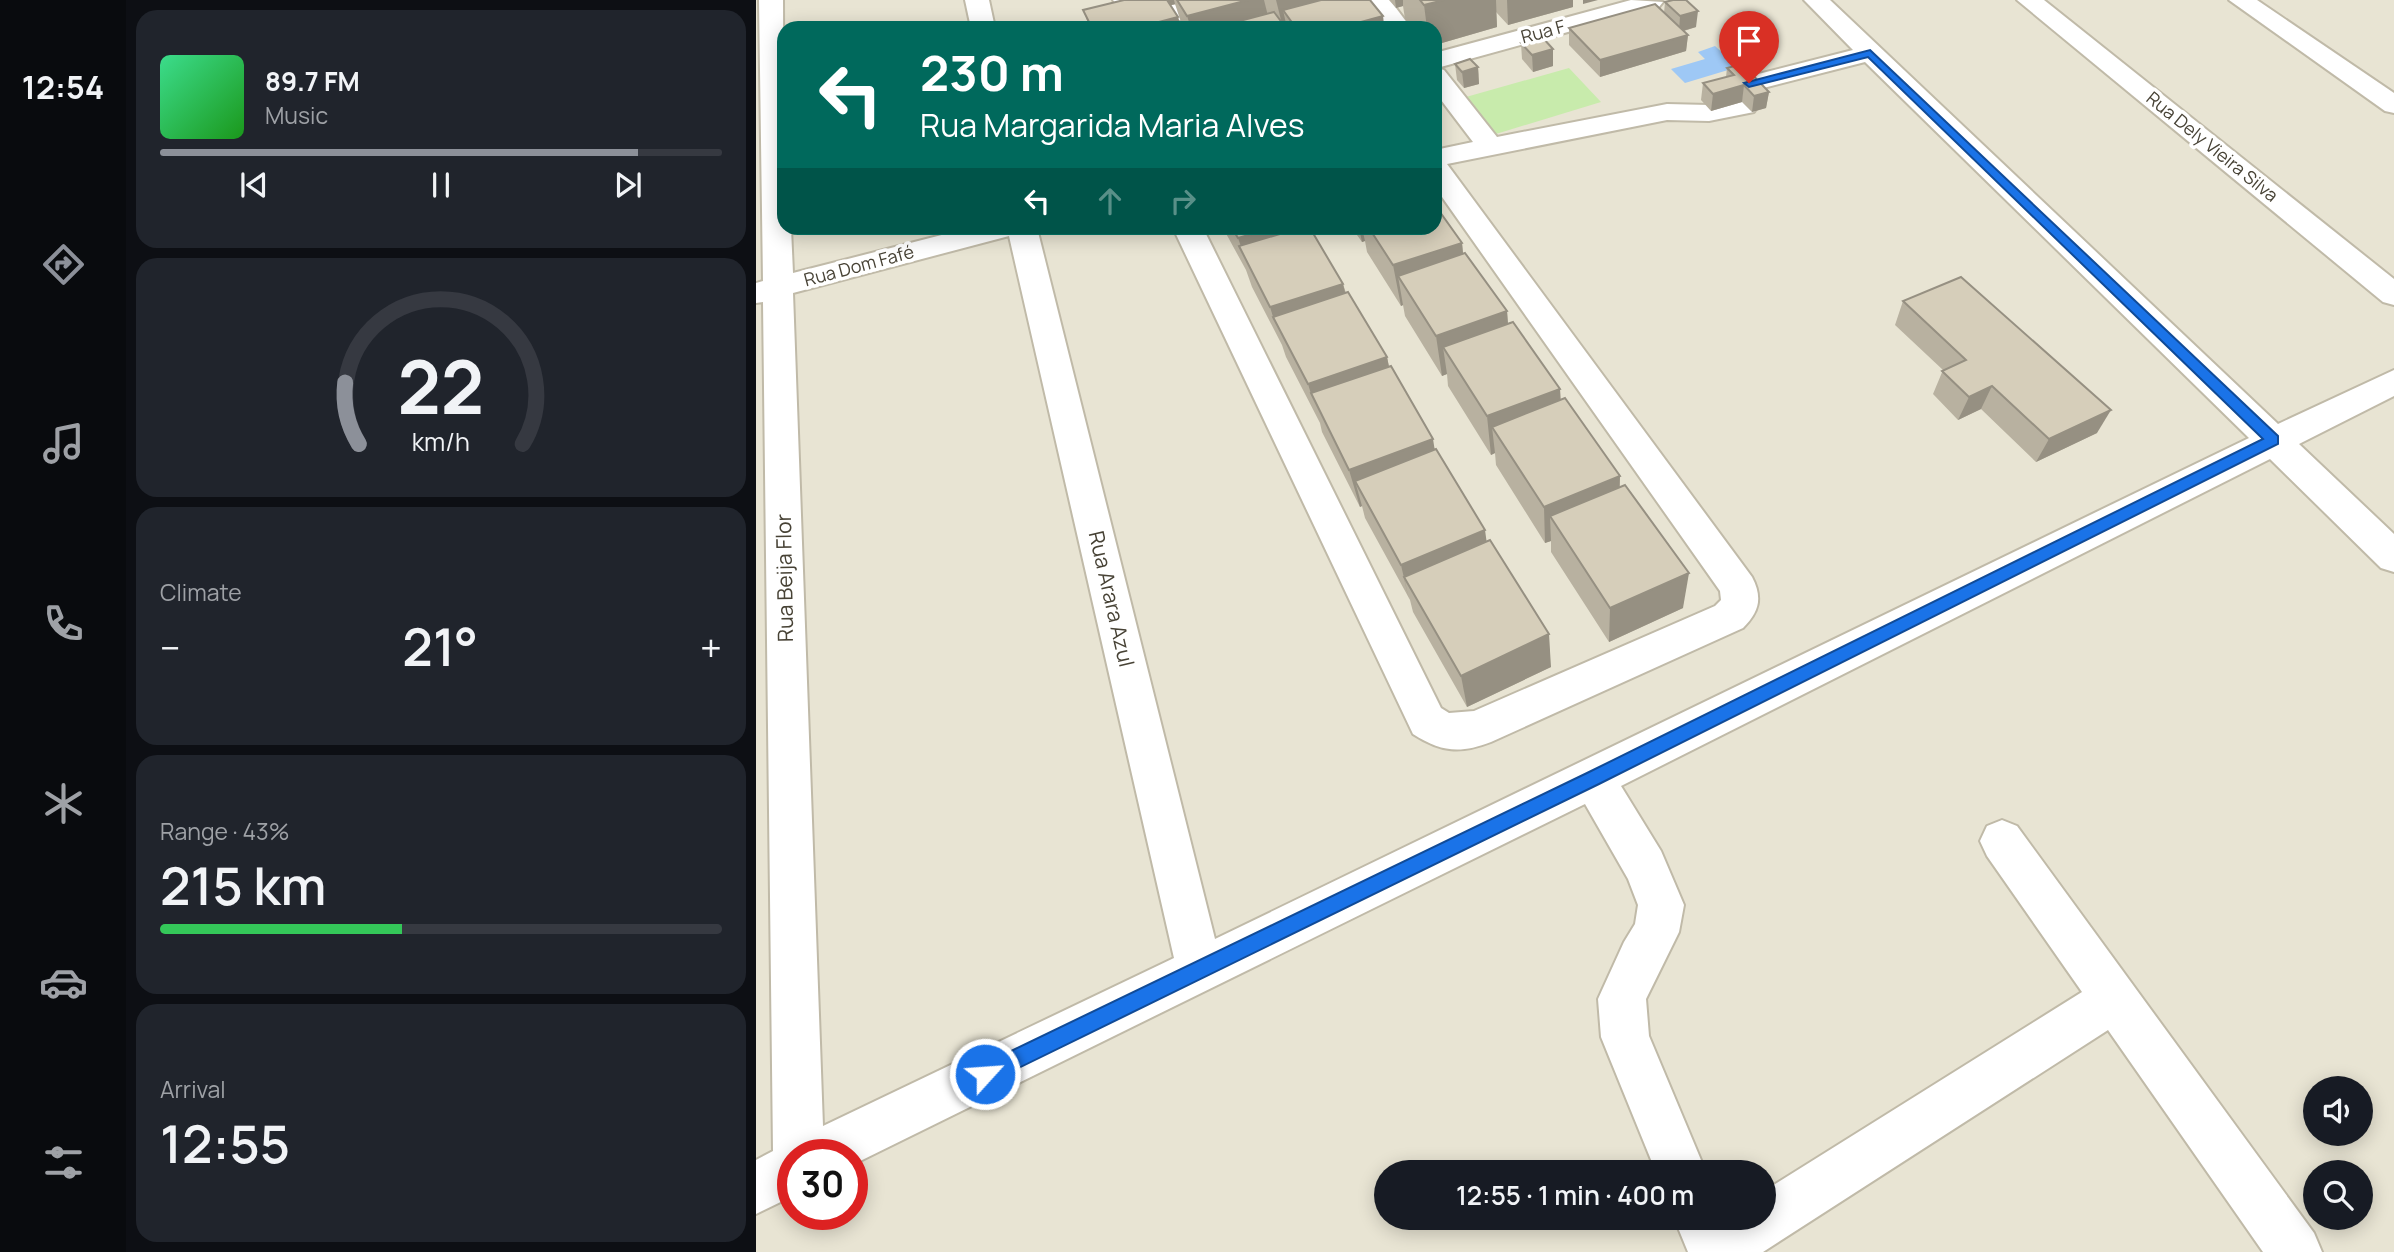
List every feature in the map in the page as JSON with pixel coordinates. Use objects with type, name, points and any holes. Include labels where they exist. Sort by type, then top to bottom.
[{"type":"street","name":"Rua Beija Flor","points":[[771,0],[766,291],[798,1139]]},
{"type":"street","points":[[977,0],[982,21]]},
{"type":"street","points":[[1133,6],[1160,14],[1232,0]]},
{"type":"street","points":[[1378,0],[1394,21]]},
{"type":"street","points":[[1816,0],[2394,557]]},
{"type":"street","name":"Rua Dely Vieira Silva","points":[[2029,0],[2394,295]]},
{"type":"street","points":[[2241,0],[2394,105]]},
{"type":"street","name":"Rua F","points":[[1442,59],[1651,2]]},
{"type":"street","points":[[1442,156],[1667,112],[1709,113],[1749,94],[1879,61]]},
{"type":"street","points":[[1442,84],[1490,146]]},
{"type":"street","points":[[1191,235],[1427,721],[1444,732],[1477,729],[1729,617],[1740,606],[1739,588],[1442,177]]},
{"type":"street","name":"Rua Dom Fafé","points":[[766,291],[977,235]]},
{"type":"street","name":"Rua Arara Azul","points":[[1024,235],[1200,970]]},
{"type":"street","points":[[851,1139],[1593,779],[2394,382]]},
{"type":"street","points":[[1593,779],[1645,866],[1661,905],[1657,932],[1640,958],[1622,999],[1625,1037],[1676,1160]]},
{"type":"street","points":[[2002,841],[2295,1252]]},
{"type":"street","points":[[1776,1213],[2113,1000]]},
{"type":"street","points":[[756,1188],[777,1177]]},
{"type":"street","points":[[1705,1230],[1715,1252],[1750,1230]]},
{"type":"shaded area","points":[[756,0],[2394,0],[2394,1252],[756,1252]]},
{"type":"green space","points":[[1569,68],[1601,102],[1496,134],[1466,97]]},
{"type":"water","points":[[1715,46],[1738,67],[1685,83],[1671,69],[1705,59],[1698,52]]},
{"type":"building","points":[[1124,0],[1167,0],[1178,17],[1163,21],[1088,21],[1083,10]]},
{"type":"building","points":[[1177,0],[1248,0],[1187,16]]},
{"type":"building","points":[[1321,0],[1370,0],[1383,16],[1365,21],[1291,21],[1283,10]]},
{"type":"building","points":[[1420,0],[1444,0],[1424,5]]},
{"type":"building","points":[[1686,0],[1698,11],[1680,16],[1665,2]]},
{"type":"building","points":[[1655,4],[1688,35],[1600,60],[1569,28]]},
{"type":"building","points":[[1274,12],[1281,21],[1240,21]]},
{"type":"building","points":[[1542,37],[1553,49],[1532,55],[1521,43]]},
{"type":"building","points":[[1470,59],[1478,67],[1462,72],[1455,64]]},
{"type":"building","points":[[1742,64],[1769,92],[1754,96],[1744,85],[1713,94],[1703,83],[1734,75],[1727,68]]},
{"type":"building","points":[[1442,215],[1462,243],[1393,265],[1374,235],[1442,235]]},
{"type":"building","points":[[1276,235],[1314,235],[1343,284],[1270,307],[1239,246]]},
{"type":"building","points":[[1465,253],[1507,311],[1436,336],[1398,276]]},
{"type":"building","points":[[1961,277],[2111,410],[2049,439],[1992,386],[1969,397],[1942,371],[1966,360],[1903,301]]},
{"type":"building","points":[[1348,292],[1387,357],[1308,384],[1273,317]]},
{"type":"building","points":[[1513,322],[1560,389],[1487,416],[1443,347]]},
{"type":"building","points":[[1391,366],[1433,439],[1349,470],[1311,393]]},
{"type":"building","points":[[1565,398],[1620,476],[1544,507],[1492,427]]},
{"type":"building","points":[[1436,449],[1485,530],[1401,565],[1355,481]]},
{"type":"building","points":[[1625,485],[1689,573],[1610,608],[1550,516]]},
{"type":"building","points":[[1490,540],[1549,634],[1461,676],[1404,577]]},
{"type":"route","points":[[985,1074],[1593,779],[2273,440],[1870,53],[1749,83]]}]
